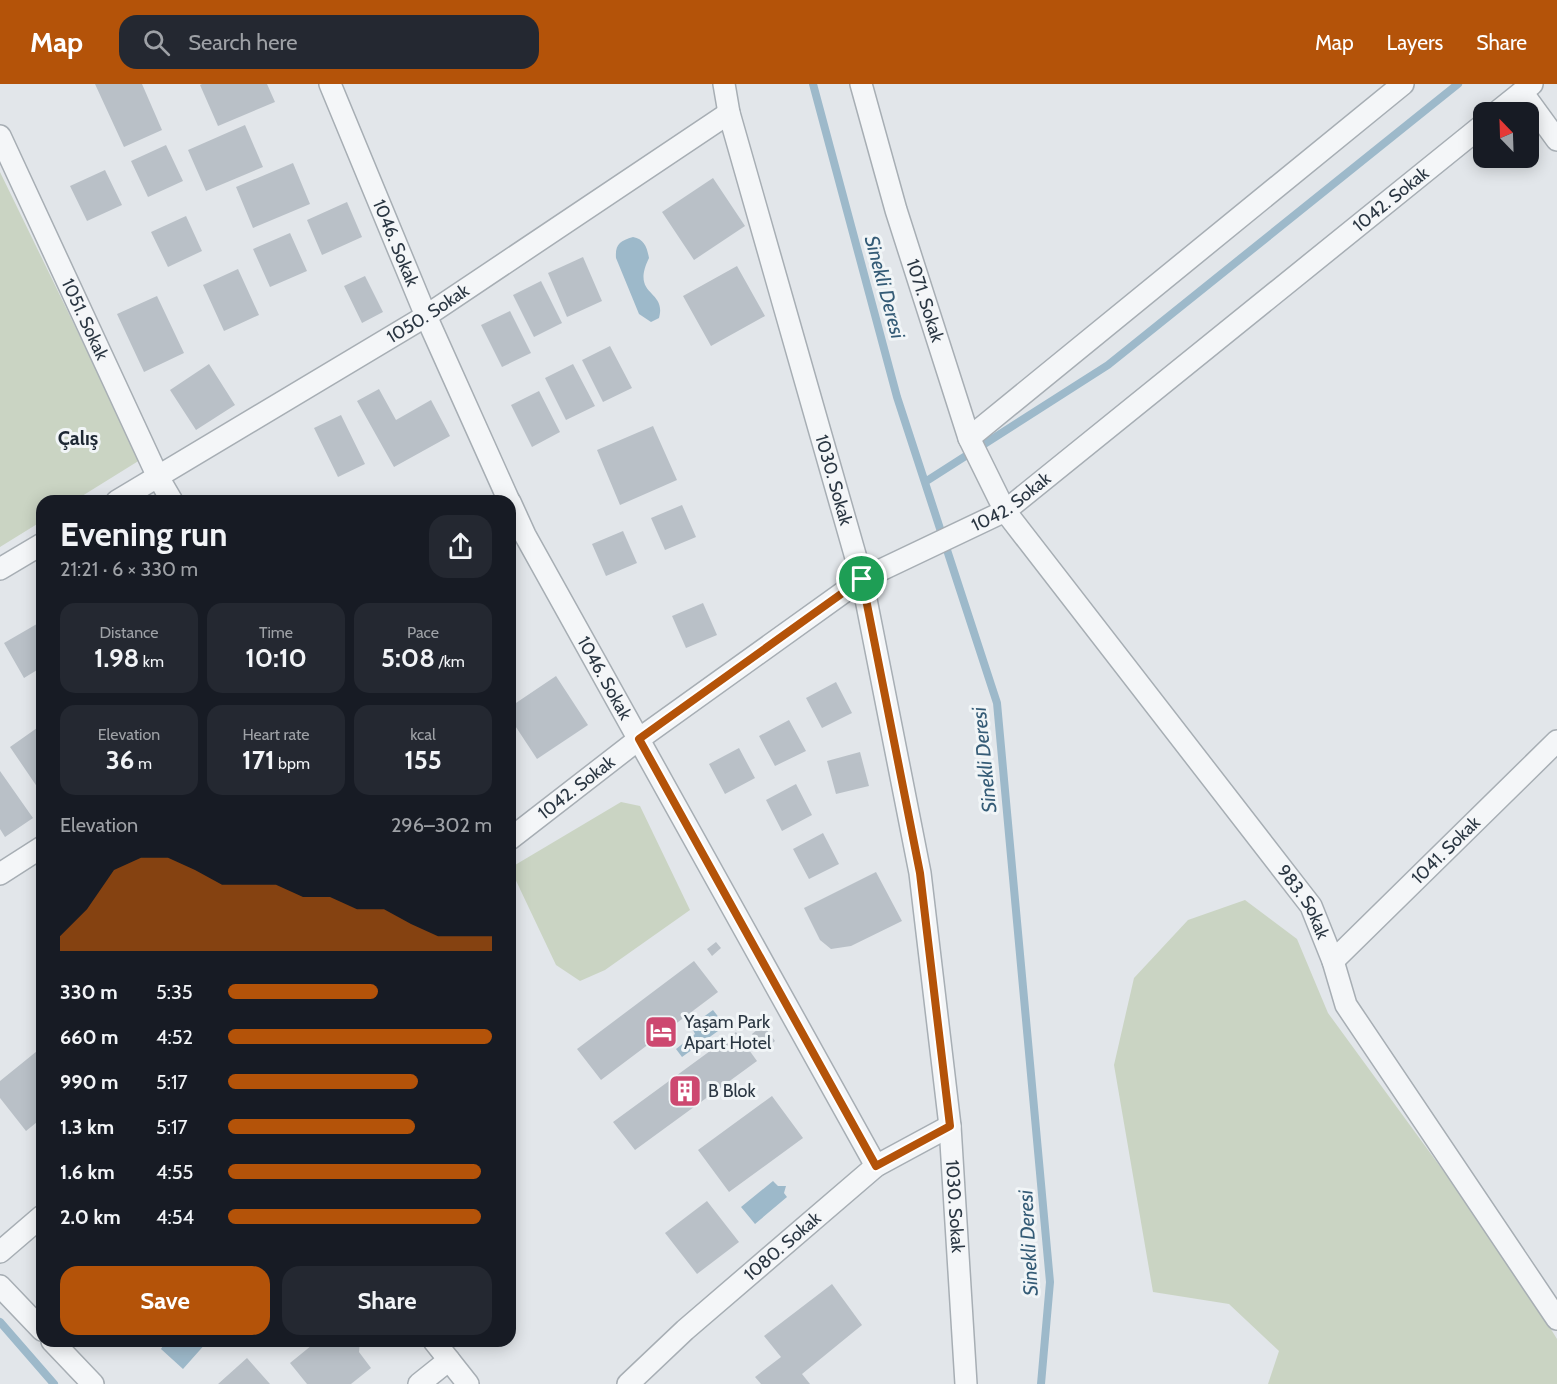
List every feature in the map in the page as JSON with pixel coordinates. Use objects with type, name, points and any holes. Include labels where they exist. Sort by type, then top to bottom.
[{"type":"street","name":"1046. Sokak","points":[[330,84],[426,316],[507,495]]},
{"type":"street","name":"1030. Sokak","points":[[724,84],[729,113],[862,579],[920,873],[950,1126],[966,1384]]},
{"type":"street","name":"1071. Sokak","points":[[861,84],[896,210],[969,438],[1005,511]]},
{"type":"street","points":[[969,438],[1403,84]]},
{"type":"street","points":[[1510,102],[1527,88],[1557,140]]},
{"type":"street","name":"1050. Sokak","points":[[127,495],[426,316],[729,113]]},
{"type":"street","name":"1042. Sokak","points":[[516,834],[639,739],[862,579],[1005,511],[1473,133]]},
{"type":"street","name":"1051. Sokak","points":[[0,136],[158,477],[168,495]]},
{"type":"street","name":"983. Sokak","points":[[1005,511],[1311,906],[1333,961],[1346,1005],[1557,1319]]},
{"type":"street","name":"1046. Sokak","points":[[518,540],[639,739],[876,1166]]},
{"type":"street","points":[[0,569],[36,548]]},
{"type":"street","name":"1041. Sokak","points":[[1333,961],[1557,741]]},
{"type":"street","points":[[0,874],[36,853]]},
{"type":"street","name":"1080. Sokak","points":[[628,1384],[685,1330],[876,1166],[950,1126]]},
{"type":"street","points":[[0,1252],[36,1221]]},
{"type":"street","points":[[0,1286],[36,1324]]},
{"type":"street","points":[[58,1347],[93,1384]]},
{"type":"street","points":[[439,1347],[468,1384]]},
{"type":"street","points":[[419,1384],[449,1360]]},
{"type":"green space","points":[[0,172],[140,460],[84,495],[36,495],[36,525],[0,547]]},
{"type":"green space","points":[[621,802],[640,806],[690,910],[605,970],[580,981],[556,965],[516,881],[516,864]]},
{"type":"green space","points":[[1245,900],[1297,939],[1328,1013],[1507,1258],[1557,1339],[1557,1384],[1268,1384],[1279,1351],[1229,1304],[1153,1292],[1114,1065],[1134,978],[1188,920]]},
{"type":"water","points":[[633,237],[640,240],[646,247],[649,258],[644,271],[644,280],[660,309],[659,318],[651,322],[639,314],[616,258],[616,249],[619,244]]},
{"type":"water","points":[[713,1010],[720,1019],[716,1024],[718,1031],[682,1057],[676,1049],[695,1034],[691,1026]]},
{"type":"water","points":[[773,1181],[778,1186],[786,1186],[784,1193],[787,1197],[755,1224],[741,1207]]},
{"type":"water","points":[[162,1347],[203,1347],[183,1369],[161,1349]]},
{"type":"building","points":[[95,84],[142,84],[162,130],[124,147]]},
{"type":"building","points":[[267,84],[275,102],[218,126],[200,85]]},
{"type":"building","points":[[245,125],[263,167],[206,191],[188,150]]},
{"type":"building","points":[[166,145],[183,181],[148,197],[131,161]]},
{"type":"building","points":[[293,163],[310,204],[253,228],[236,187]]},
{"type":"building","points":[[105,170],[122,205],[87,221],[70,186]]},
{"type":"building","points":[[713,178],[745,226],[694,260],[662,212]]},
{"type":"building","points":[[347,202],[362,237],[322,255],[307,220]]},
{"type":"building","points":[[186,216],[202,251],[168,267],[151,232]]},
{"type":"building","points":[[290,233],[307,271],[270,287],[253,249]]},
{"type":"building","points":[[583,257],[602,301],[567,317],[548,273]]},
{"type":"building","points":[[737,266],[765,316],[711,346],[683,296]]},
{"type":"building","points":[[238,269],[259,315],[224,331],[203,285]]},
{"type":"building","points":[[365,276],[383,312],[362,323],[344,286]]},
{"type":"building","points":[[541,281],[562,323],[534,337],[513,295]]},
{"type":"building","points":[[157,296],[184,353],[144,372],[117,314]]},
{"type":"building","points":[[510,311],[531,353],[502,367],[481,325]]},
{"type":"building","points":[[610,346],[632,388],[603,402],[582,360]]},
{"type":"building","points":[[209,364],[235,405],[196,430],[170,390]]},
{"type":"building","points":[[573,364],[595,406],[566,420],[545,378]]},
{"type":"building","points":[[379,389],[396,420],[431,400],[450,436],[394,467],[357,401]]},
{"type":"building","points":[[539,391],[560,432],[532,447],[511,405]]},
{"type":"building","points":[[341,415],[365,464],[338,477],[314,428]]},
{"type":"building","points":[[653,426],[677,480],[620,505],[597,450]]},
{"type":"building","points":[[682,505],[696,537],[665,550],[651,518]]},
{"type":"building","points":[[623,531],[637,563],[606,576],[592,544]]},
{"type":"building","points":[[703,603],[717,635],[686,648],[672,616]]},
{"type":"building","points":[[36,624],[36,671],[24,678],[4,643]]},
{"type":"building","points":[[556,676],[588,725],[537,759],[516,727],[516,703]]},
{"type":"building","points":[[836,682],[852,713],[822,728],[806,698]]},
{"type":"building","points":[[789,720],[806,751],[775,766],[759,736]]},
{"type":"building","points":[[36,729],[36,785],[10,747]]},
{"type":"building","points":[[739,748],[755,778],[725,794],[709,764]]},
{"type":"building","points":[[860,752],[869,786],[836,794],[827,761]]},
{"type":"building","points":[[0,771],[33,818],[5,837],[0,829]]},
{"type":"building","points":[[796,784],[812,815],[782,831],[766,800]]},
{"type":"building","points":[[823,833],[839,864],[809,879],[793,849]]},
{"type":"building","points":[[876,872],[902,921],[851,946],[831,949],[820,940],[804,908]]},
{"type":"building","points":[[716,942],[721,948],[712,956],[707,949]]},
{"type":"building","points":[[694,961],[718,992],[601,1080],[577,1049]]},
{"type":"building","points":[[763,1025],[775,1041],[764,1050],[752,1034]]},
{"type":"building","name":"B Blok","points":[[736,1032],[757,1061],[635,1150],[613,1122]]},
{"type":"building","points":[[36,1052],[36,1123],[26,1131],[0,1098],[0,1081]]},
{"type":"building","name":"B Blok","points":[[772,1096],[803,1138],[729,1192],[698,1150]]},
{"type":"building","points":[[707,1201],[739,1242],[697,1274],[665,1233]]},
{"type":"building","points":[[832,1284],[862,1325],[802,1374],[810,1384],[761,1384],[755,1377],[781,1357],[764,1336]]},
{"type":"building","points":[[310,1347],[359,1347],[359,1352],[371,1368],[351,1384],[307,1384],[290,1363]]},
{"type":"building","points":[[247,1358],[270,1384],[218,1384]]},
{"type":"waterway","name":"Sinekli Deresi","points":[[813,84],[897,397],[997,703],[1050,1282],[1041,1384]]},
{"type":"waterway","points":[[925,482],[1108,365],[1458,84]]},
{"type":"waterway","points":[[0,1322],[54,1384]]},
{"type":"place","name":"Yaşam Park Apart Hotel","points":[[661,1032]]},
{"type":"place","name":"B Blok","points":[[685,1091]]},
{"type":"district","name":"Çalış","points":[[78,438]]},
{"type":"route","points":[[862,579],[920,873],[950,1126],[876,1166],[639,739],[862,579]]}]
